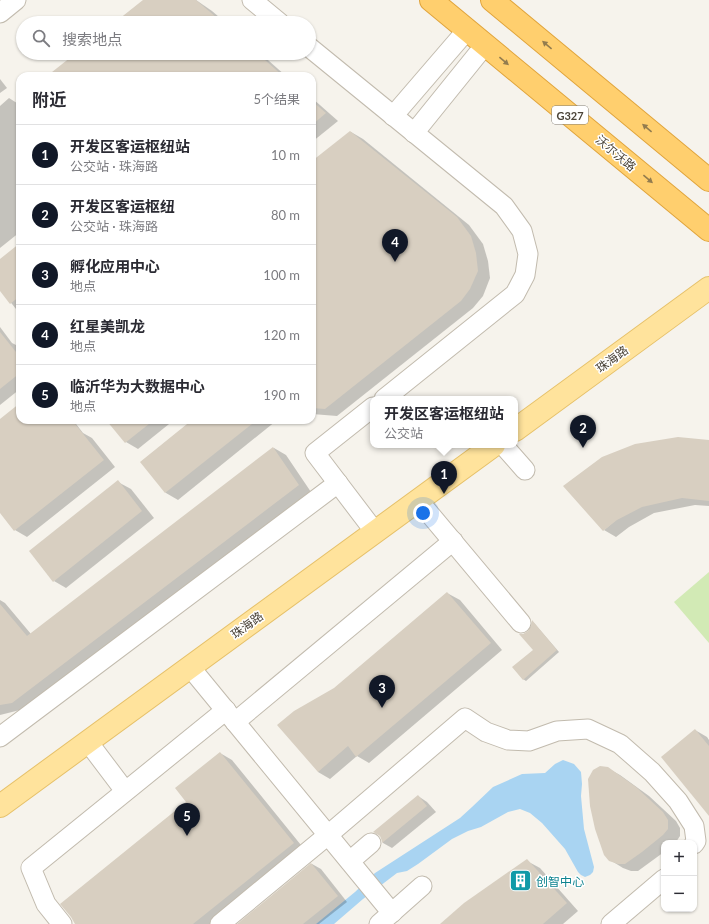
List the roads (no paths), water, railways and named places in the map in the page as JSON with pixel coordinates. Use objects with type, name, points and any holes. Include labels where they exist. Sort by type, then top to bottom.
[{"type":"highway","name":"沃尔沃路","points":[[431,0],[709,230]]},
{"type":"highway","points":[[492,0],[709,180]]},
{"type":"main road","name":"珠海路","points":[[518,428],[709,288]]},
{"type":"main road","name":"珠海路","points":[[0,806],[490,448]]},
{"type":"lane","points":[[0,13],[16,0]]},
{"type":"lane","points":[[252,0],[271,16]]},
{"type":"lane","points":[[393,116],[467,30]]},
{"type":"lane","points":[[414,133],[485,45]]},
{"type":"lane","points":[[316,53],[504,206],[522,231],[528,254],[525,275],[515,294],[388,396]]},
{"type":"lane","points":[[370,409],[315,453],[375,532]]},
{"type":"lane","points":[[506,448],[526,470]]},
{"type":"lane","points":[[0,737],[338,483]]},
{"type":"lane","points":[[418,500],[521,623]]},
{"type":"lane","points":[[62,924],[46,904],[31,868],[125,791],[230,716],[453,541]]},
{"type":"lane","points":[[190,667],[376,893],[385,918],[422,886]]},
{"type":"lane","points":[[220,924],[328,835],[465,718],[486,732],[508,740],[529,741],[557,731],[588,729],[620,744],[652,772],[678,801],[694,826],[696,840]]},
{"type":"lane","points":[[88,742],[125,791]]},
{"type":"lane","points":[[350,861],[371,843]]},
{"type":"lane","points":[[611,924],[661,882]]},
{"type":"water","points":[[563,760],[574,764],[581,772],[581,796],[584,829],[594,867],[593,872],[590,875],[585,877],[581,875],[565,849],[542,823],[530,813],[520,809],[508,812],[481,827],[468,831],[452,839],[407,871],[397,873],[334,924],[316,924],[355,892],[375,873],[460,818],[493,787],[522,774],[545,773],[555,764]]},
{"type":"place","name":"红星美凯龙","points":[[395,262]]},
{"type":"place","name":"开发区客运枢纽","points":[[583,448]]},
{"type":"place","name":"开发区客运枢纽站","points":[[444,494]]},
{"type":"place","name":"孵化应用中心","points":[[382,708]]},
{"type":"place","name":"临沂华为大数据中心","points":[[187,836]]},
{"type":"place","name":"创智中心","points":[[521,881]]}]
